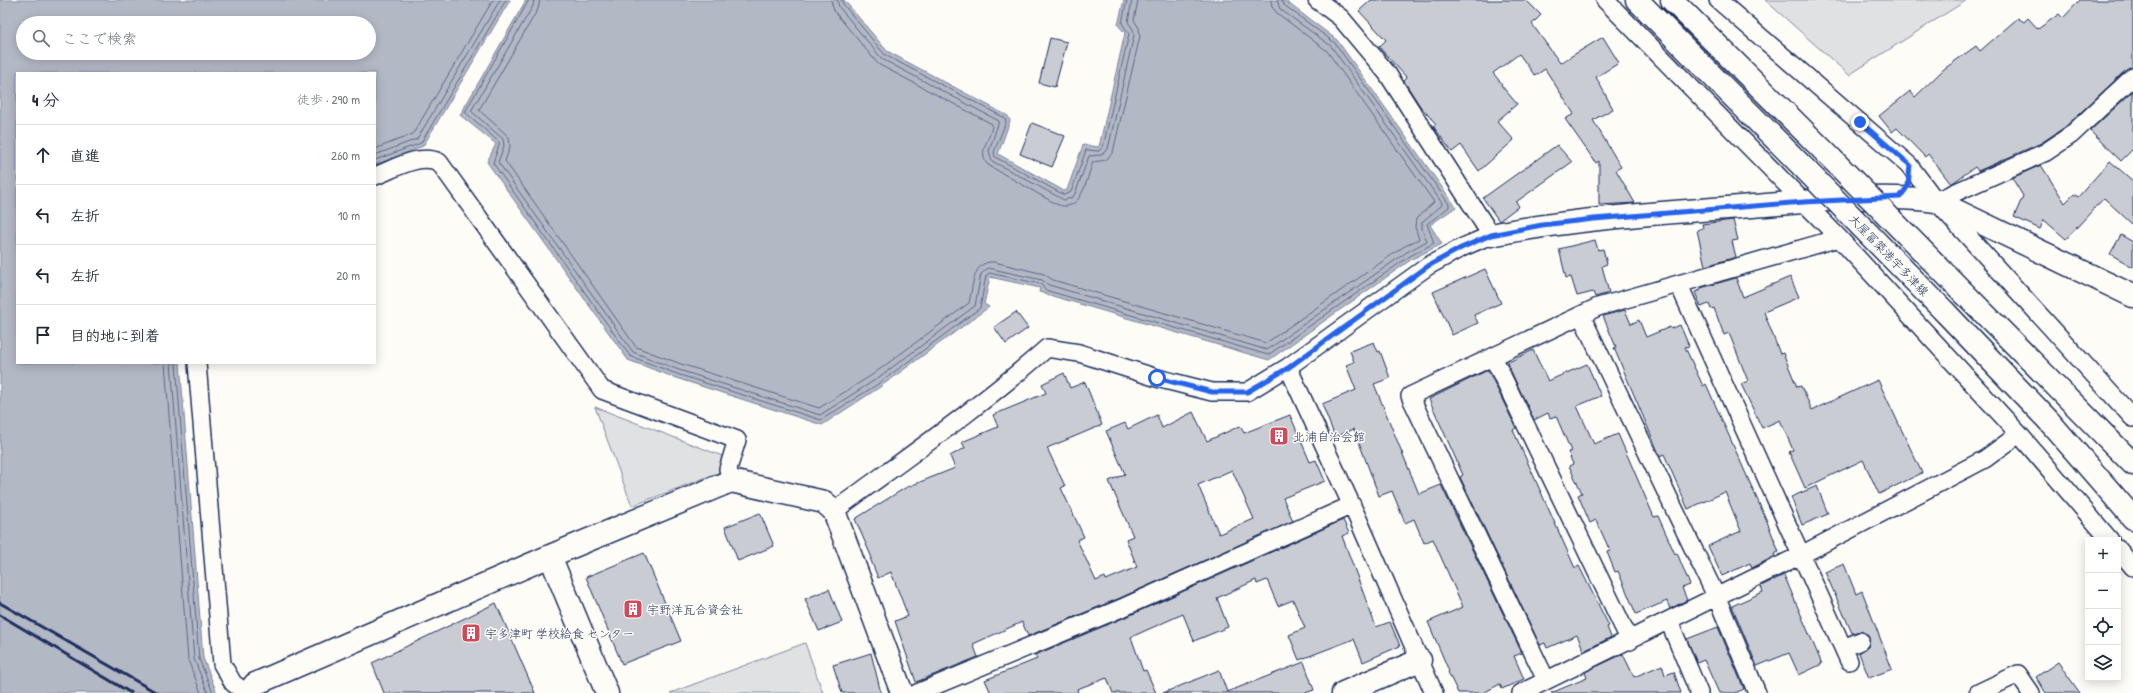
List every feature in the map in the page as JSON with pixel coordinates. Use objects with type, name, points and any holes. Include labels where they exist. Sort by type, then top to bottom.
[{"type":"street","points":[[1316,0],[1341,18],[1388,73],[1491,235]]},
{"type":"street","points":[[1605,0],[1839,238],[2019,434],[2107,537]]},
{"type":"street","name":"大屋冨築港宇多津線","points":[[1637,0],[1944,311],[2048,420],[2133,518]]},
{"type":"street","points":[[1672,0],[1824,151],[2133,464]]},
{"type":"street","points":[[1718,0],[1910,165],[1936,201],[2133,418]]},
{"type":"street","points":[[1936,201],[2046,152],[2071,134],[2133,77]]},
{"type":"street","points":[[376,176],[420,159],[430,158],[439,162],[602,390],[737,440],[728,469],[732,481]]},
{"type":"street","points":[[1900,197],[1908,186],[1910,165]]},
{"type":"street","points":[[834,510],[934,438],[1024,368],[1047,348],[1079,353],[1157,378],[1212,392],[1247,392],[1288,368],[1428,266],[1461,248],[1491,235],[1542,225],[1594,219],[1804,202],[1900,197],[1936,201],[2133,296]]},
{"type":"street","points":[[1546,680],[1410,396],[1598,307],[1839,238]]},
{"type":"street","points":[[1679,285],[1846,655],[1860,641]]},
{"type":"street","points":[[1581,315],[1717,598],[1757,693]]},
{"type":"street","points":[[1493,357],[1630,641]]},
{"type":"street","points":[[197,364],[222,664],[233,683],[247,693],[255,684],[550,556],[732,481],[824,502],[834,510],[902,693]]},
{"type":"street","points":[[1288,368],[1352,505],[1434,693]]},
{"type":"street","points":[[1521,693],[1630,641],[1801,555],[1985,459],[2019,434]]},
{"type":"street","points":[[917,693],[1131,604],[1352,505]]},
{"type":"street","points":[[2121,553],[2133,567]]},
{"type":"street","points":[[550,556],[607,693]]},
{"type":"street","points":[[1669,621],[1699,693]]},
{"type":"street","points":[[1343,693],[1420,660]]},
{"type":"street","points":[[1978,693],[2018,674],[2031,693]]},
{"type":"shaded area","points":[[1765,0],[1967,0],[1849,75]]},
{"type":"shaded area","points":[[595,407],[725,457],[720,472],[632,506]]},
{"type":"shaded area","points":[[805,643],[823,693],[670,693]]},
{"type":"water","points":[[0,0],[510,0],[423,146],[376,165],[376,72],[16,72],[16,364],[180,364],[203,658],[217,693],[0,693]]},
{"type":"water","points":[[526,0],[844,0],[887,51],[1008,116],[1010,121],[998,154],[1064,191],[1067,190],[1083,145],[1099,147],[1125,33],[1118,25],[1124,0],[1284,0],[1337,40],[1456,207],[1430,225],[1442,244],[1412,259],[1269,360],[1039,292],[1040,288],[990,277],[984,304],[989,307],[880,387],[822,425],[676,378],[628,360],[487,162],[496,144],[460,115]]},
{"type":"building","points":[[1371,0],[1526,0],[1541,15],[1532,24],[1560,63],[1603,37],[1619,63],[1596,77],[1613,109],[1593,120],[1621,167],[1616,170],[1635,203],[1599,205],[1599,161],[1596,163],[1565,119],[1574,114],[1545,69],[1535,76],[1519,54],[1493,73],[1517,104],[1497,121],[1514,140],[1479,171],[1461,145],[1452,152],[1433,126],[1436,124],[1420,106],[1404,81],[1407,78],[1379,47],[1386,40],[1359,11]]},
{"type":"building","points":[[2080,0],[2133,0],[2133,67],[2126,70],[2065,127],[2041,143],[1978,171],[1975,167],[1951,184],[1928,154],[1925,157],[1897,128],[1892,132],[1879,116],[1910,91],[1915,97],[1944,69],[1976,46],[1980,51],[2018,18],[2024,22],[2028,18],[2038,29],[2059,14],[2063,18]]},
{"type":"building","points":[[1050,38],[1067,42],[1055,87],[1039,83]]},
{"type":"building","points":[[2133,91],[2133,149],[2121,161],[2090,131]]},
{"type":"building","points":[[1032,123],[1065,136],[1052,167],[1020,154]]},
{"type":"building","points":[[1557,145],[1572,162],[1516,202],[1519,206],[1499,221],[1483,198]]},
{"type":"building","points":[[2110,161],[2133,181],[2133,225],[2104,198],[2066,239],[2044,220],[2040,229],[2014,217],[2023,196],[2012,178],[2041,165],[2065,203],[2074,194],[2078,197]]},
{"type":"building","points":[[1733,220],[1738,240],[1732,241],[1736,257],[1705,266],[1697,230],[1703,228],[1702,224]]},
{"type":"building","points":[[2121,235],[2133,242],[2133,267],[2110,254]]},
{"type":"building","points":[[1595,240],[1598,250],[1603,249],[1607,264],[1602,266],[1609,293],[1595,297],[1593,292],[1577,296],[1571,277],[1566,278],[1559,249]]},
{"type":"building","points":[[1485,269],[1501,303],[1474,315],[1478,323],[1452,335],[1433,292]]},
{"type":"building","points":[[1790,277],[1799,297],[1764,312],[1780,354],[1783,353],[1797,387],[1801,386],[1812,410],[1878,380],[1922,473],[1879,494],[1863,460],[1805,488],[1789,452],[1793,450],[1780,420],[1762,428],[1741,384],[1748,381],[1729,333],[1724,335],[1714,308],[1711,309],[1709,304],[1701,307],[1695,292],[1701,290],[1701,288],[1736,278],[1743,297]]},
{"type":"building","points":[[1625,310],[1631,324],[1639,320],[1646,337],[1670,327],[1671,329],[1680,325],[1689,346],[1685,347],[1703,386],[1706,384],[1766,519],[1779,552],[1774,554],[1775,556],[1752,568],[1750,563],[1722,576],[1708,546],[1741,531],[1725,492],[1688,509],[1664,454],[1660,456],[1614,348],[1616,347],[1603,316]]},
{"type":"building","points":[[1016,312],[1028,328],[1006,344],[994,327]]},
{"type":"building","points":[[1374,342],[1378,352],[1380,351],[1390,378],[1374,384],[1419,494],[1441,485],[1522,653],[1514,656],[1524,679],[1502,689],[1500,684],[1483,693],[1458,693],[1428,622],[1463,607],[1433,539],[1424,543],[1414,519],[1405,523],[1392,491],[1379,496],[1354,429],[1335,437],[1322,404],[1356,390],[1346,365],[1354,362],[1350,351]]},
{"type":"building","points":[[1533,350],[1548,381],[1587,364],[1601,396],[1577,406],[1594,444],[1618,434],[1654,517],[1658,516],[1675,554],[1677,553],[1690,585],[1682,588],[1687,600],[1670,609],[1667,601],[1636,614],[1618,571],[1615,572],[1607,552],[1610,551],[1596,520],[1590,523],[1578,495],[1582,493],[1569,466],[1573,464],[1568,452],[1571,451],[1556,416],[1550,418],[1548,413],[1534,420],[1507,363]]},
{"type":"building","points":[[1486,371],[1489,372],[1516,428],[1513,430],[1575,568],[1579,566],[1609,626],[1607,627],[1611,637],[1584,651],[1577,635],[1547,648],[1545,643],[1540,645],[1460,477],[1463,475],[1429,399]]},
{"type":"building","points":[[1064,373],[1070,388],[1085,382],[1102,425],[1047,448],[1065,486],[1061,488],[1084,537],[1077,540],[1096,581],[1105,577],[1106,580],[1137,567],[1126,539],[1133,536],[1109,481],[1125,474],[1106,431],[1125,423],[1128,429],[1157,415],[1162,428],[1193,412],[1207,441],[1240,426],[1244,433],[1290,415],[1310,462],[1316,460],[1325,481],[1283,498],[1293,521],[1120,598],[1028,636],[1022,622],[973,644],[978,657],[916,682],[895,621],[908,616],[891,572],[878,578],[870,558],[872,558],[855,519],[905,488],[955,468],[950,456],[965,448],[962,442],[998,427],[993,415],[1046,393],[1042,384]],"holes":[[[1232,470],[1254,519],[1219,534],[1198,485]]]},
{"type":"building","points":[[1817,486],[1828,514],[1802,525],[1791,497]]},
{"type":"building","points":[[760,513],[774,546],[738,561],[725,527]]},
{"type":"building","points":[[1343,520],[1349,533],[1342,536],[1376,627],[1390,622],[1400,646],[1363,662],[1354,639],[1299,660],[1289,635],[1305,628],[1293,600],[1278,606],[1267,580],[1257,584],[1256,580],[1217,598],[1228,627],[1194,641],[1183,614],[1131,637],[1143,671],[1146,670],[1156,693],[1113,693],[1107,678],[1077,689],[1078,693],[991,693],[985,680],[1037,659],[1035,655],[1128,616]]},
{"type":"building","name":"宇野洋瓦合資会社","points":[[644,553],[681,641],[622,664],[586,577]]},
{"type":"building","points":[[1844,564],[1856,594],[1862,591],[1892,669],[1869,678],[1859,653],[1868,647],[1869,637],[1861,631],[1852,633],[1825,572]]},
{"type":"building","points":[[1784,575],[1822,664],[1799,675],[1789,653],[1757,666],[1732,606],[1763,592],[1761,586]]},
{"type":"building","points":[[829,589],[842,622],[819,631],[805,599]]},
{"type":"building","name":"宇多津町 学校給食 センター","points":[[496,603],[535,693],[384,693],[372,663]]},
{"type":"building","points":[[1718,627],[1744,689],[1735,693],[1719,693],[1704,660],[1697,663],[1687,639]]},
{"type":"building","points":[[871,653],[881,693],[842,693],[833,665]]},
{"type":"building","points":[[1623,654],[1634,677],[1662,665],[1665,675],[1674,672],[1681,693],[1551,693],[1587,678],[1585,672]]},
{"type":"building","points":[[1304,662],[1314,690],[1305,693],[1163,693],[1219,670],[1227,692]]},
{"type":"building","points":[[2058,662],[2080,693],[2046,693],[2036,677]]},
{"type":"railway","points":[[0,603],[157,693]]},
{"type":"railway","points":[[0,615],[131,693]]},
{"type":"place","name":"北浦自治会館","points":[[1279,436]]},
{"type":"place","name":"宇野洋瓦合資会社","points":[[633,609]]},
{"type":"place","name":"宇多津町 学校給食 センター","points":[[471,633]]},
{"type":"route","points":[[1157,378],[1212,392],[1247,392],[1288,368],[1428,266],[1461,248],[1491,235],[1542,225],[1594,219],[1804,202],[1900,197],[1908,186],[1910,165],[1860,122]]}]
